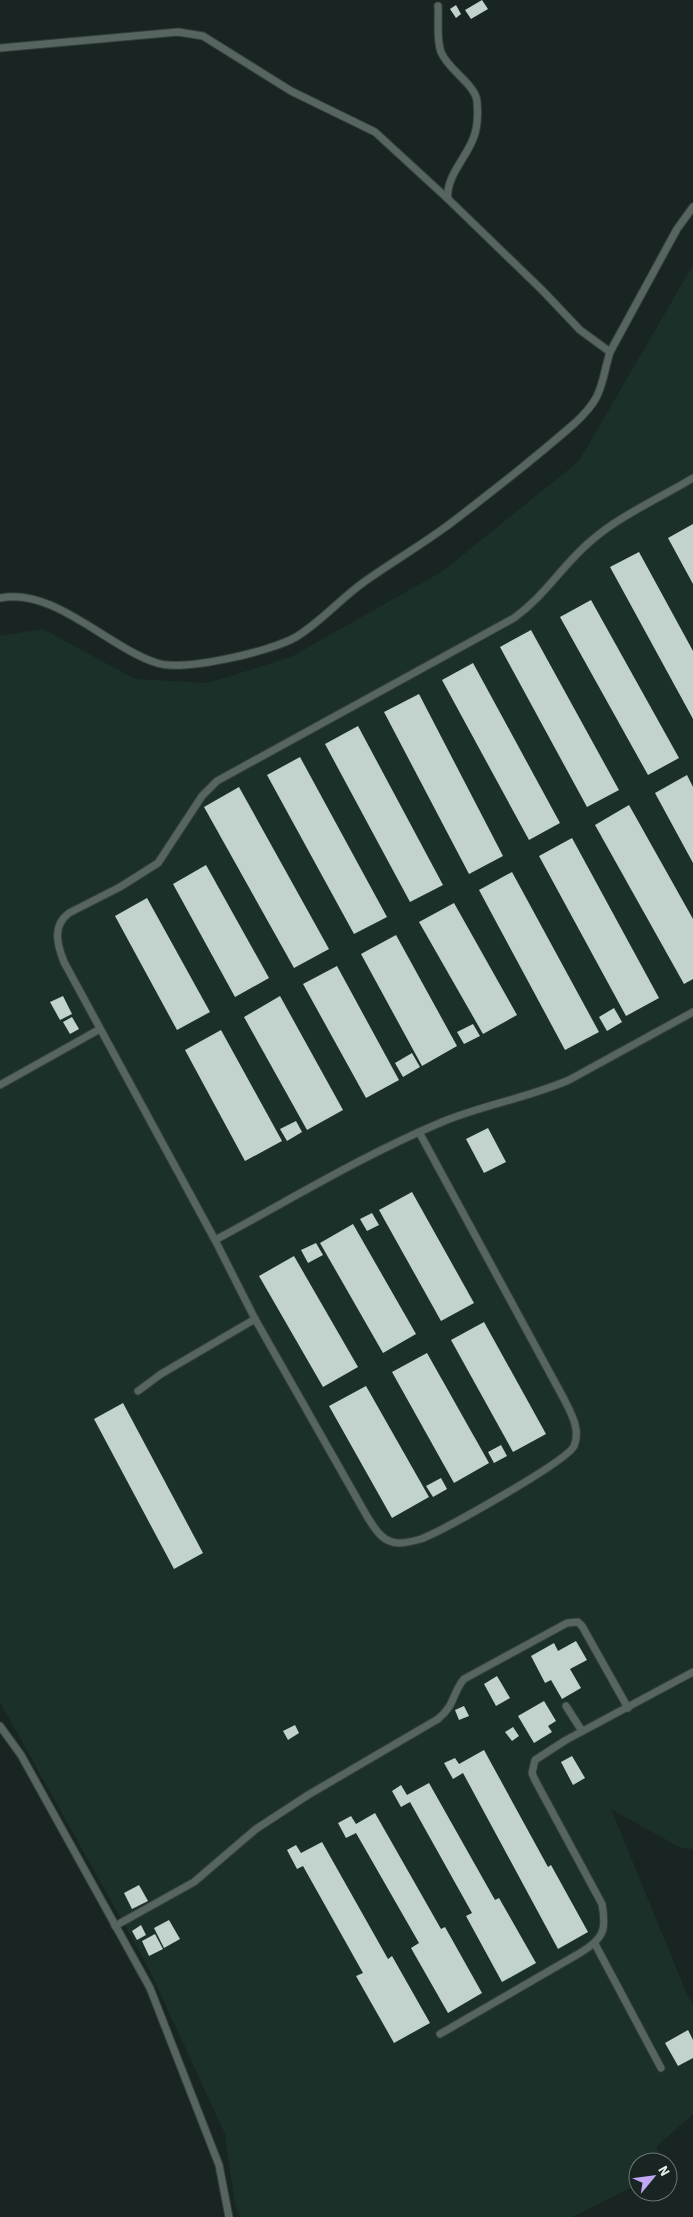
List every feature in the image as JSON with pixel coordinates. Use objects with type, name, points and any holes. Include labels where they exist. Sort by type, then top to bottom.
[{"type":"lane","points":[[438,6],[440,50],[450,66],[471,88],[477,100],[477,123],[473,139],[448,188],[448,199]]},
{"type":"lane","points":[[0,48],[178,32],[203,36],[291,91],[375,132],[448,199],[542,290],[580,330],[610,352]]},
{"type":"lane","points":[[0,598],[24,596],[43,601],[137,655],[158,664],[175,667],[194,665],[276,646],[297,636],[360,585],[452,522],[590,409],[599,394],[610,352],[677,229],[693,207]]},
{"type":"lane","points":[[419,1132],[571,1413],[577,1436],[570,1452],[524,1482],[421,1539],[398,1543],[388,1541],[377,1531],[368,1518],[255,1319],[215,1240],[59,950],[58,927],[62,918],[120,887],[158,863],[202,796],[217,781],[514,618],[532,604],[591,541],[607,528],[693,478]]},
{"type":"lane","points":[[215,1240],[419,1132],[457,1116],[549,1089],[693,1012]]},
{"type":"lane","points":[[0,1085],[100,1029]]},
{"type":"lane","points":[[138,1391],[161,1374],[255,1319]]},
{"type":"lane","points":[[115,1926],[194,1882],[256,1829],[291,1806],[438,1720],[452,1706],[460,1684],[464,1679],[567,1623],[578,1622],[582,1626],[628,1708]]},
{"type":"lane","points":[[440,2034],[594,1944],[603,1933],[605,1919],[602,1904],[532,1773],[532,1766],[539,1756],[693,1672]]},
{"type":"lane","points":[[566,1706],[582,1731]]},
{"type":"lane","points":[[0,1726],[21,1755],[154,1998],[219,2165],[229,2217]]},
{"type":"lane","points":[[594,1944],[661,2068]]},
{"type":"shaded area","points":[[693,265],[693,1849],[681,1848],[611,1809],[688,1997],[693,2003],[693,2114],[656,2147],[658,2152],[628,2152],[628,2189],[572,2217],[240,2217],[235,2205],[225,2134],[149,1969],[0,1702],[0,636],[43,629],[135,679],[208,683],[291,657],[443,571],[579,461]]},
{"type":"building","points":[[482,0],[488,9],[471,19],[465,10]]},
{"type":"building","points":[[456,5],[461,14],[456,18],[450,9]]},
{"type":"building","points":[[693,524],[693,584],[668,538]]},
{"type":"building","points":[[639,552],[693,651],[693,719],[610,567]]},
{"type":"building","points":[[591,600],[679,758],[648,775],[560,617]]},
{"type":"building","points":[[531,630],[619,790],[587,807],[500,647]]},
{"type":"building","points":[[473,663],[560,823],[529,840],[442,680]]},
{"type":"building","points":[[419,694],[503,856],[469,874],[384,712]]},
{"type":"building","points":[[358,726],[443,885],[410,902],[325,744]]},
{"type":"building","points":[[300,757],[387,917],[354,934],[267,775]]},
{"type":"building","points":[[687,775],[693,787],[693,863],[655,793]]},
{"type":"building","points":[[239,787],[329,949],[294,968],[204,807]]},
{"type":"building","points":[[629,805],[693,919],[693,979],[684,984],[595,825]]},
{"type":"building","points":[[572,838],[659,998],[626,1016],[539,856]]},
{"type":"building","points":[[206,865],[269,978],[235,997],[173,884]]},
{"type":"building","points":[[512,872],[599,1032],[565,1050],[479,890]]},
{"type":"building","points":[[147,898],[210,1012],[177,1030],[115,916]]},
{"type":"building","points":[[454,903],[517,1015],[483,1034],[419,922]]},
{"type":"building","points":[[396,935],[457,1046],[422,1066],[361,954]]},
{"type":"building","points":[[337,966],[399,1080],[366,1098],[303,984]]},
{"type":"building","points":[[63,996],[72,1014],[60,1020],[50,1002]]},
{"type":"building","points":[[280,996],[343,1110],[307,1130],[244,1017]]},
{"type":"building","points":[[614,1008],[622,1022],[607,1031],[599,1017]]},
{"type":"building","points":[[72,1017],[79,1029],[70,1034],[63,1022]]},
{"type":"building","points":[[473,1024],[480,1036],[464,1044],[457,1032]]},
{"type":"building","points":[[221,1030],[282,1141],[245,1161],[185,1050]]},
{"type":"building","points":[[412,1053],[420,1067],[403,1077],[395,1063]]},
{"type":"building","points":[[296,1121],[302,1132],[287,1141],[280,1129]]},
{"type":"building","points":[[488,1128],[506,1162],[484,1173],[466,1139]]},
{"type":"building","points":[[412,1192],[474,1303],[441,1321],[379,1210]]},
{"type":"building","points":[[372,1213],[379,1225],[367,1231],[360,1219]]},
{"type":"building","points":[[353,1224],[416,1334],[383,1353],[320,1243]]},
{"type":"building","points":[[316,1243],[323,1255],[308,1263],[301,1250]]},
{"type":"building","points":[[294,1256],[358,1367],[323,1387],[259,1276]]},
{"type":"building","points":[[484,1322],[546,1434],[513,1452],[451,1340]]},
{"type":"building","points":[[427,1353],[489,1463],[454,1483],[392,1372]]},
{"type":"building","points":[[366,1386],[429,1497],[392,1518],[329,1406]]},
{"type":"building","points":[[123,1403],[203,1553],[174,1569],[94,1419]]},
{"type":"building","points":[[501,1445],[507,1456],[494,1463],[488,1452]]},
{"type":"building","points":[[441,1478],[447,1489],[433,1497],[426,1486]]},
{"type":"building","points":[[576,1641],[587,1660],[570,1669],[581,1688],[562,1699],[551,1680],[545,1683],[531,1656],[554,1643],[558,1651]]},
{"type":"building","points":[[497,1676],[510,1698],[496,1706],[484,1684]]},
{"type":"building","points":[[544,1701],[556,1721],[548,1726],[552,1732],[534,1743],[518,1716]]},
{"type":"building","points":[[464,1706],[469,1716],[459,1720],[455,1710]]},
{"type":"building","points":[[295,1725],[299,1733],[288,1740],[283,1731]]},
{"type":"building","points":[[513,1727],[519,1736],[512,1741],[505,1732]]},
{"type":"building","points":[[484,1750],[548,1867],[551,1865],[588,1932],[558,1949],[463,1773],[453,1779],[444,1763],[455,1758],[459,1764]]},
{"type":"building","points":[[572,1756],[585,1778],[573,1785],[561,1762]]},
{"type":"building","points":[[429,1783],[495,1900],[499,1898],[536,1963],[502,1982],[466,1916],[472,1913],[410,1802],[401,1807],[392,1791],[401,1785],[407,1795]]},
{"type":"building","points":[[375,1813],[441,1929],[445,1927],[482,1993],[448,2013],[411,1948],[419,1943],[356,1833],[346,1838],[338,1823],[351,1816],[356,1824]]},
{"type":"building","points":[[322,1842],[388,1959],[392,1956],[430,2023],[394,2043],[356,1976],[363,1973],[303,1866],[297,1869],[287,1850],[296,1845],[301,1853]]},
{"type":"building","points":[[139,1885],[148,1901],[132,1909],[124,1893]]},
{"type":"building","points":[[169,1920],[180,1939],[164,1948],[154,1928]]},
{"type":"building","points":[[141,1925],[146,1935],[137,1940],[132,1931]]},
{"type":"building","points":[[155,1934],[163,1949],[149,1956],[142,1941]]},
{"type":"building","points":[[688,2030],[693,2040],[693,2058],[678,2066],[665,2043]]}]
